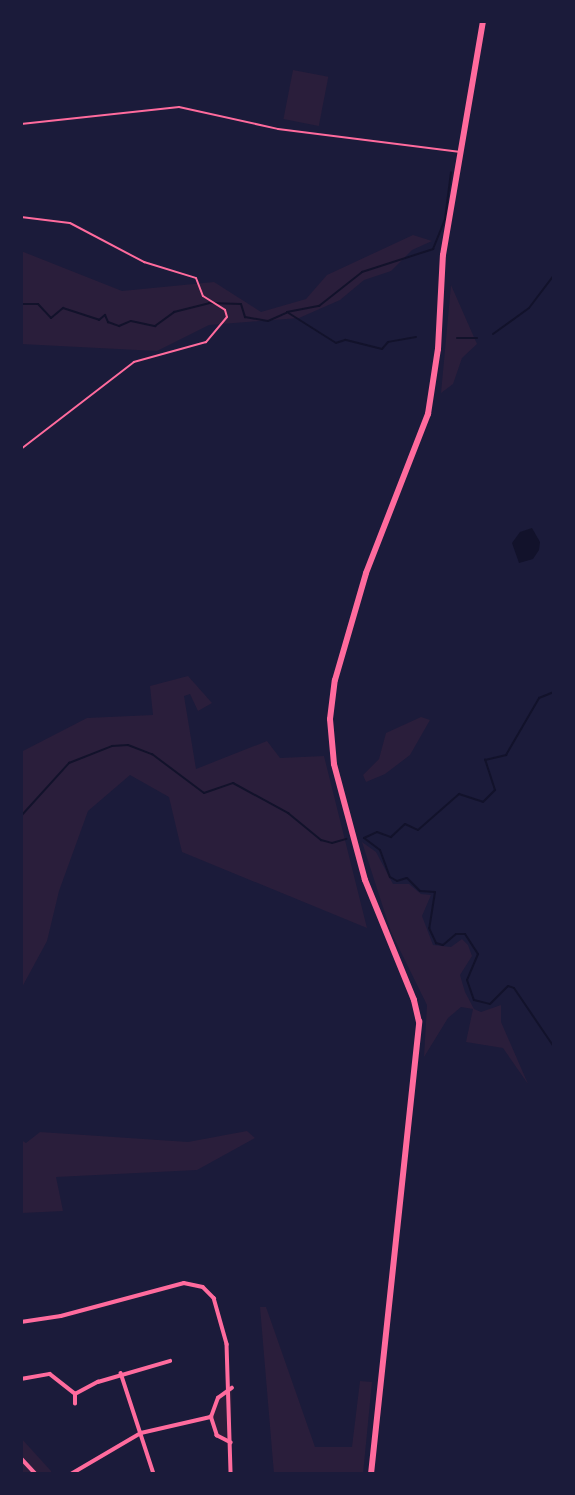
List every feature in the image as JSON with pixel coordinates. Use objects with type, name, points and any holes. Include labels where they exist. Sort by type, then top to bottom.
[{"type":"highway","points":[[372,1474],[419,1022],[365,880],[334,764],[330,719],[335,680],[366,573],[428,414],[438,349],[443,255],[483,21]]},
{"type":"street","points":[[21,1322],[61,1316],[184,1283],[203,1287],[218,1307],[232,1388],[231,1474]]},
{"type":"street","points":[[75,1394],[121,1373],[170,1362]]},
{"type":"street","points":[[121,1373],[154,1474]]},
{"type":"street","points":[[21,1378],[50,1374],[75,1394]]},
{"type":"street","points":[[231,1443],[217,1436],[211,1417],[218,1398],[232,1388]]},
{"type":"street","points":[[75,1394],[75,1404]]},
{"type":"street","points":[[71,1474],[141,1433],[211,1417]]},
{"type":"street","points":[[21,1458],[36,1474]]},
{"type":"lane","points":[[21,124],[179,107],[278,129],[462,152]]},
{"type":"path","points":[[21,217],[70,223],[144,262],[196,278],[203,296],[225,310],[226,317],[213,338],[134,362],[21,449]]},
{"type":"shaded area","points":[[293,70],[328,77],[319,126],[283,119]]},
{"type":"shaded area","points":[[413,235],[432,241],[412,250],[391,271],[364,280],[340,300],[299,318],[209,325],[157,351],[21,344],[21,251],[122,291],[214,282],[261,312],[306,299],[327,275]]},
{"type":"shaded area","points":[[451,285],[477,344],[462,358],[453,384],[441,393]]},
{"type":"shaded area","points":[[532,528],[540,542],[539,550],[533,559],[519,563],[512,543],[520,532]]},
{"type":"shaded area","points":[[188,676],[212,703],[198,711],[190,694],[184,696],[196,769],[267,741],[280,758],[324,756],[367,928],[182,852],[169,797],[130,775],[88,811],[59,891],[47,941],[21,989],[21,752],[87,718],[153,715],[150,686]]},
{"type":"shaded area","points":[[421,717],[430,720],[410,755],[385,774],[366,782],[363,775],[379,759],[386,733]]},
{"type":"shaded area","points":[[362,842],[376,852],[393,884],[409,884],[421,894],[431,895],[422,916],[433,945],[451,947],[462,939],[468,945],[472,956],[460,975],[465,992],[474,1009],[481,1012],[501,1005],[501,1022],[528,1084],[503,1048],[466,1042],[473,1009],[461,1007],[448,1018],[424,1057],[427,1005],[391,932]]},
{"type":"shaded area","points":[[247,1131],[255,1138],[197,1170],[56,1177],[63,1211],[21,1213],[21,1140],[26,1143],[40,1132],[188,1142]]},
{"type":"shaded area","points":[[260,1307],[266,1307],[315,1447],[352,1447],[360,1381],[372,1382],[363,1474],[274,1474]]},
{"type":"shaded area","points":[[232,1388],[231,1443],[225,1443],[213,1427],[212,1410],[218,1398]]},
{"type":"shaded area","points":[[21,1438],[51,1471],[52,1474],[21,1474]]},
{"type":"waterway","points":[[416,337],[388,342],[382,349],[345,340],[336,343],[287,312],[319,306],[362,272],[433,249],[445,219],[451,172]]},
{"type":"waterway","points":[[493,334],[529,308],[554,275]]},
{"type":"waterway","points":[[21,304],[38,304],[51,318],[63,308],[99,320],[105,315],[108,322],[119,326],[131,321],[155,326],[174,312],[209,303],[241,304],[245,317],[268,321],[286,313]]},
{"type":"waterway","points":[[457,338],[477,338]]},
{"type":"waterway","points":[[364,838],[377,832],[391,837],[405,824],[418,830],[459,794],[483,802],[495,790],[485,760],[506,755],[539,698],[554,692]]},
{"type":"waterway","points":[[21,816],[69,763],[112,746],[128,745],[152,754],[204,793],[233,783],[288,813],[321,840],[332,843],[346,839]]},
{"type":"waterway","points":[[364,838],[380,850],[390,877],[397,881],[407,878],[420,891],[435,892],[429,928],[436,943],[443,945],[456,934],[465,934],[478,954],[467,980],[474,1000],[490,1004],[508,986],[514,988],[554,1047]]}]
